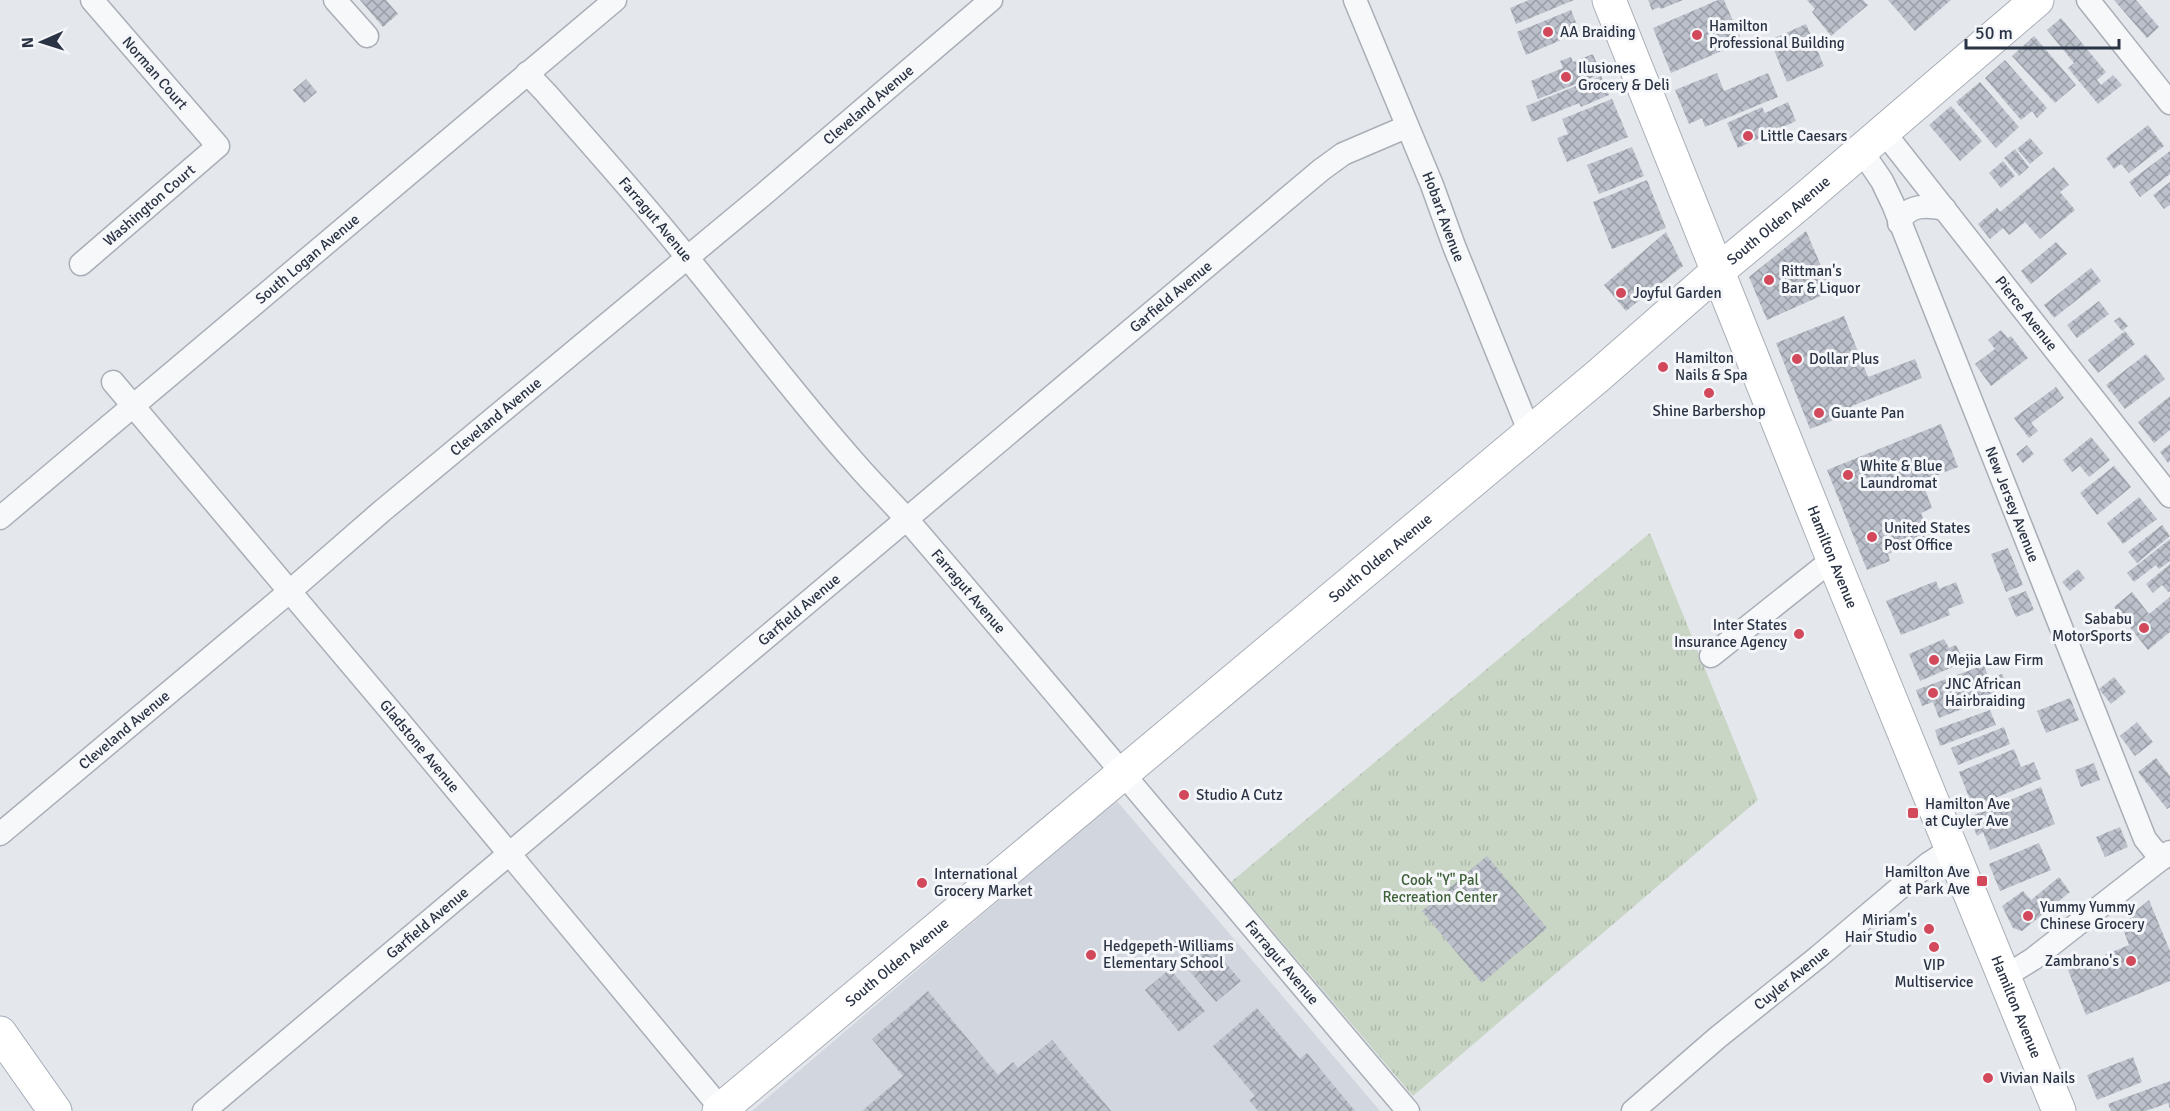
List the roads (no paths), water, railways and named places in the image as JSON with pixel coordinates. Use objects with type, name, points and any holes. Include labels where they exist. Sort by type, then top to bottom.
[{"type":"main road","name":"Hamilton Avenue","points":[[1609,0],[1833,559],[2004,977],[2055,1109]]},
{"type":"main road","name":"South Olden Avenue","points":[[722,1110],[1530,433],[2037,0]]},
{"type":"main road","points":[[0,1033],[55,1111]]},
{"type":"street","name":"Norman Court","points":[[92,0],[218,146]]},
{"type":"street","points":[[336,0],[368,36]]},
{"type":"street","name":"South Logan Avenue","points":[[0,518],[615,0]]},
{"type":"street","name":"Cleveland Avenue","points":[[0,834],[289,592],[382,511],[764,194],[991,0]]},
{"type":"street","name":"Hobart Avenue","points":[[1355,0],[1432,185],[1454,246],[1530,433]]},
{"type":"street","points":[[2088,0],[2170,103]]},
{"type":"street","name":"Farragut Avenue","points":[[527,73],[687,257],[827,430],[1124,773],[1407,1111]]},
{"type":"street","name":"Garfield Avenue","points":[[204,1111],[1321,170],[1343,154],[1406,127]]},
{"type":"street","name":"Pierce Avenue","points":[[1872,141],[1945,209],[2170,496]]},
{"type":"street","name":"New Jersey Avenue","points":[[1872,141],[1882,181],[2145,839],[2152,849],[2166,855]]},
{"type":"street","name":"Washington Court","points":[[81,264],[218,146]]},
{"type":"street","points":[[1899,223],[1904,214],[1916,207],[1930,206],[1945,209]]},
{"type":"street","name":"Gladstone Avenue","points":[[113,382],[722,1110]]},
{"type":"street","points":[[1711,656],[1833,559]]},
{"type":"street","name":"Cuyler Avenue","points":[[1633,1111],[1717,1038],[1928,864],[1951,849]]},
{"type":"street","points":[[2004,977],[2033,959],[2166,855]]},
{"type":"place","name":"AA Braiding","points":[[1548,32]]},
{"type":"place","name":"Hamilton Professional Building","points":[[1697,35]]},
{"type":"place","name":"Ilusiones Grocery & Deli","points":[[1566,77]]},
{"type":"place","name":"Little Caesars","points":[[1748,136]]},
{"type":"place","name":"Rittman's Bar & Liquor","points":[[1769,280]]},
{"type":"place","name":"Joyful Garden","points":[[1621,293]]},
{"type":"place","name":"Dollar Plus","points":[[1797,359]]},
{"type":"place","name":"Hamilton Nails & Spa","points":[[1663,367]]},
{"type":"place","name":"Shine Barbershop","points":[[1709,393]]},
{"type":"place","name":"Guante Pan","points":[[1819,413]]},
{"type":"place","name":"White & Blue Laundromat","points":[[1848,475]]},
{"type":"place","name":"United States Post Office","points":[[1872,537]]},
{"type":"place","name":"Sababu MotorSports","points":[[2144,628]]},
{"type":"place","name":"Inter States Insurance Agency","points":[[1799,634]]},
{"type":"place","name":"Mejia Law Firm","points":[[1934,660]]},
{"type":"place","name":"JNC African Hairbraiding","points":[[1933,693]]},
{"type":"place","name":"Studio A Cutz","points":[[1184,795]]},
{"type":"place","name":"Hamilton Ave at Cuyler Ave","points":[[1913,813]]},
{"type":"place","name":"Hamilton Ave at Park Ave","points":[[1982,881]]},
{"type":"place","name":"International Grocery Market","points":[[922,883]]},
{"type":"place","name":"Yummy Yummy Chinese Grocery","points":[[2028,916]]},
{"type":"place","name":"Miriam's Hair Studio","points":[[1929,929]]},
{"type":"place","name":"VIP Multiservice","points":[[1934,947]]},
{"type":"place","name":"Hedgepeth-Williams Elementary School","points":[[1091,955]]},
{"type":"place","name":"Zambrano's","points":[[2131,961]]},
{"type":"place","name":"Vivian Nails","points":[[1988,1078]]},
{"type":"park label","name":"Cook \"Y\" Pal Recreation Center","points":[[1440,888]]}]
